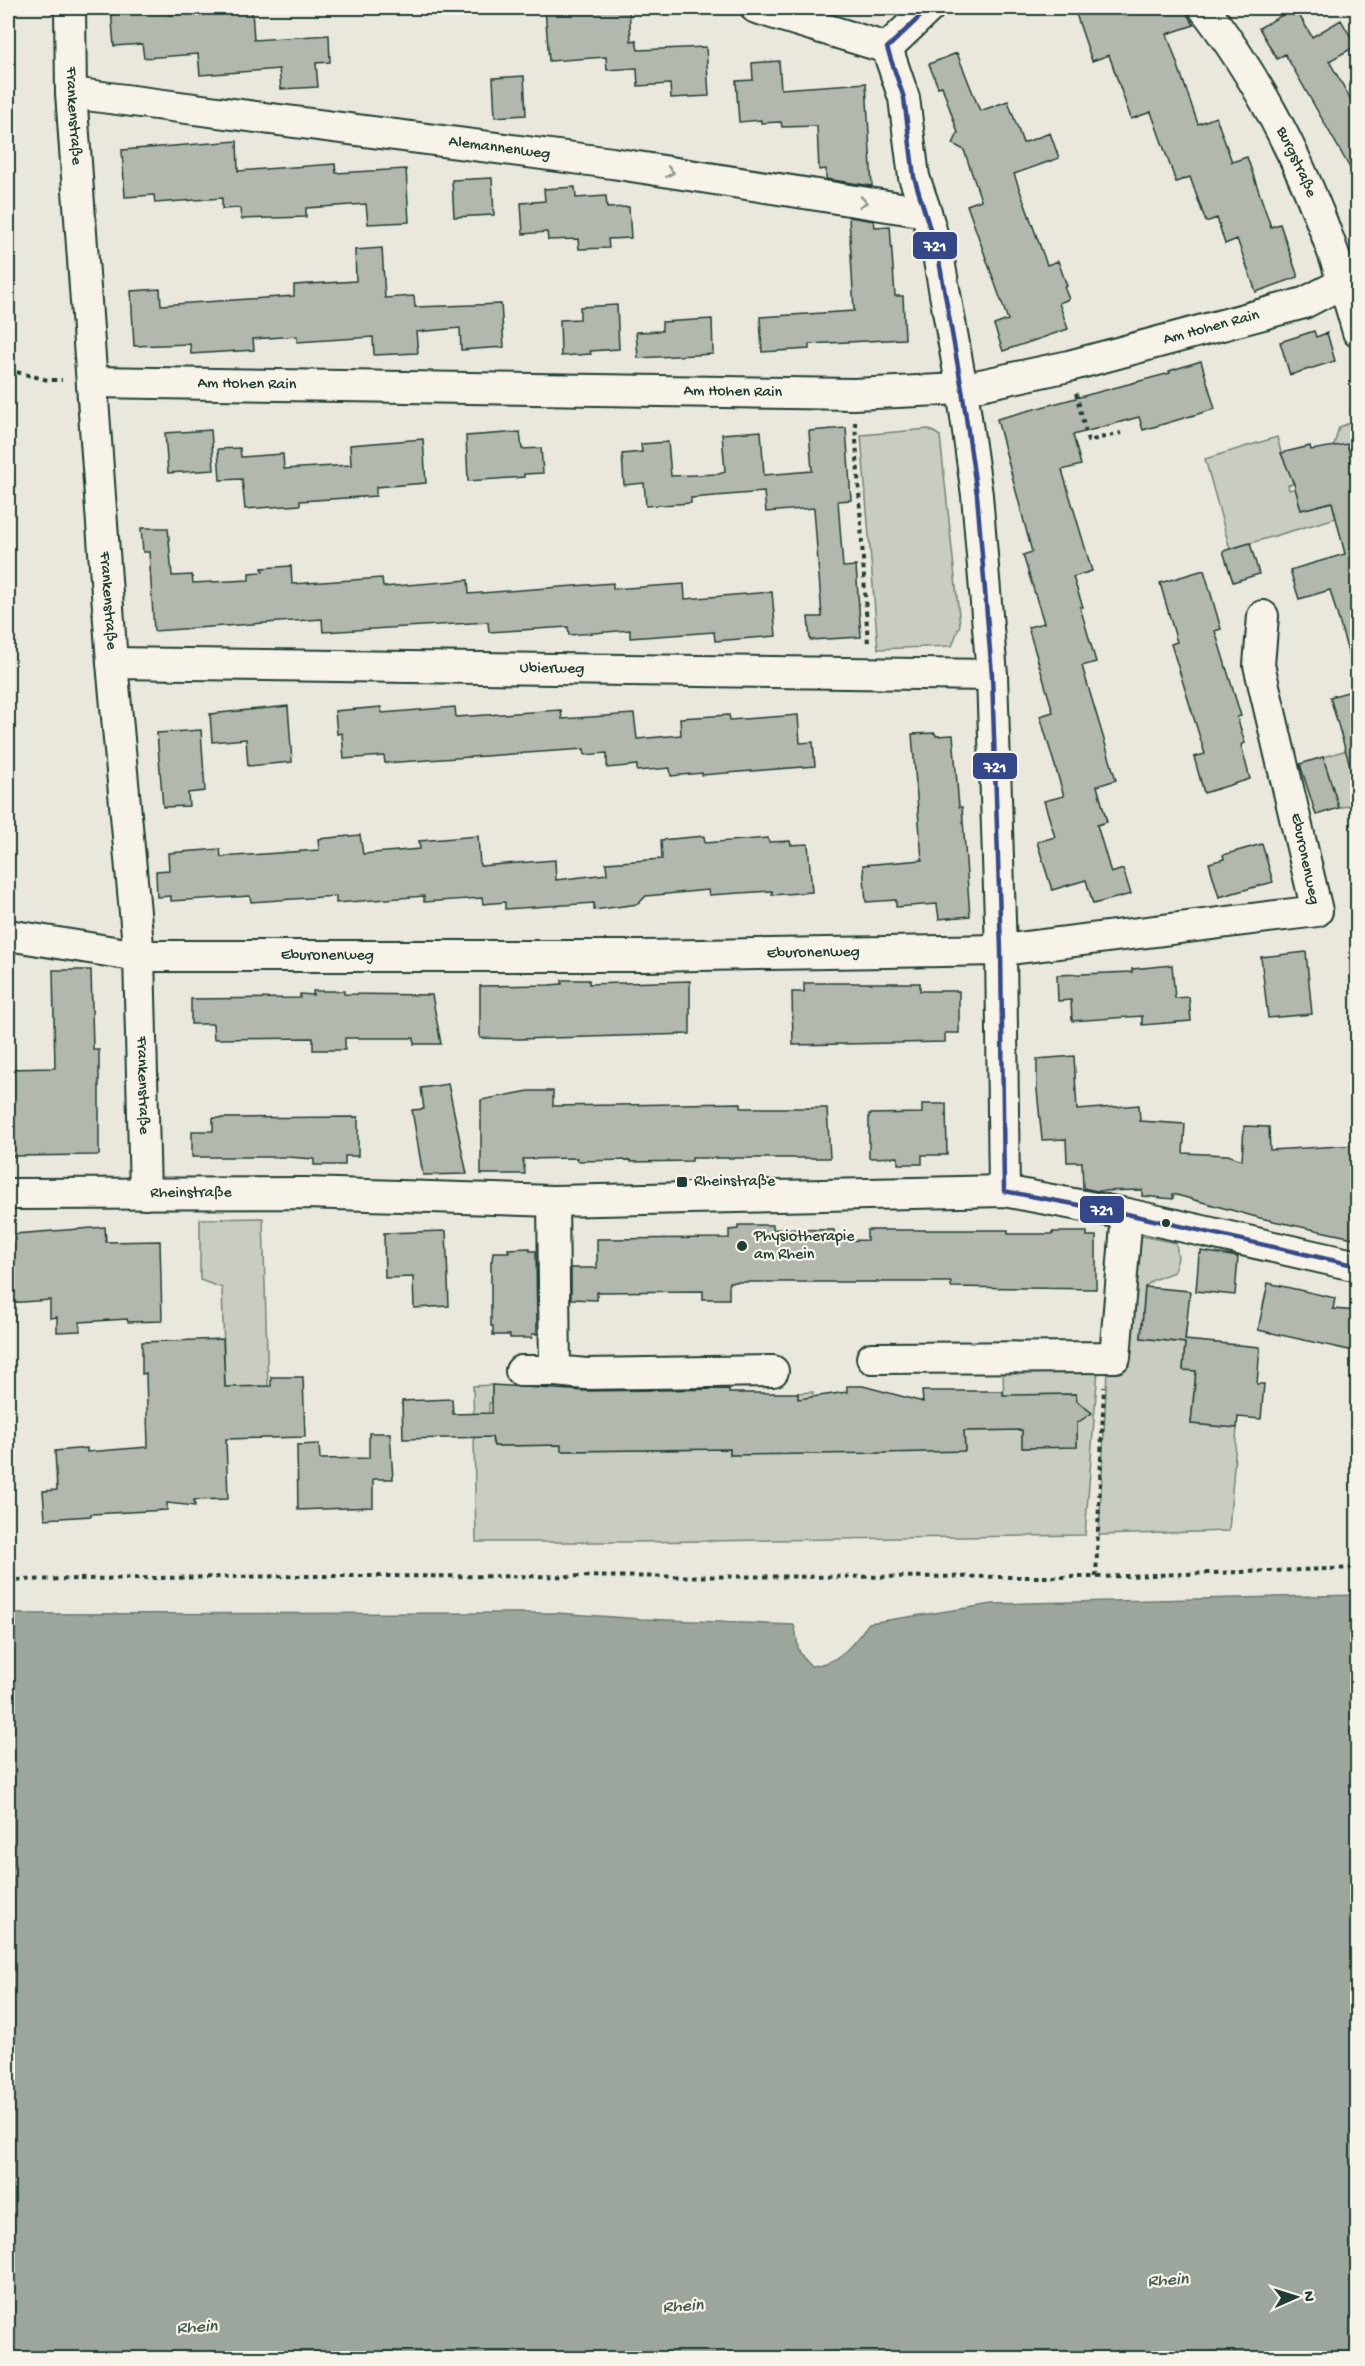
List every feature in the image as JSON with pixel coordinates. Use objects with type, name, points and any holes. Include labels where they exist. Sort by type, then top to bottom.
[{"type":"street","name":"Frankenstraße","points":[[70,8],[71,93],[112,663],[139,956],[145,1194]]},
{"type":"street","points":[[756,8],[887,48]]},
{"type":"street","points":[[887,48],[929,8]]},
{"type":"street","name":"Burgstraße","points":[[1204,8],[1265,98],[1351,278],[1358,332]]},
{"type":"street","points":[[887,48],[904,98],[914,177],[938,255],[962,389],[977,495],[992,675],[1001,950],[1005,1191]]},
{"type":"street","name":"Alemannenweg","points":[[71,93],[612,163],[926,212]]},
{"type":"street","name":"Am Hohen Rain","points":[[93,382],[853,394],[962,389],[1069,366],[1304,303],[1351,278]]},
{"type":"street","name":"Eburonenweg","points":[[8,935],[139,956],[644,956],[1001,950],[1317,911],[1259,665],[1263,616]]},
{"type":"street","name":"Ubierweg","points":[[112,663],[992,675]]},
{"type":"street","name":"Rheinstraße","points":[[8,1194],[305,1193],[553,1200],[1005,1191],[1127,1214],[1358,1266]]},
{"type":"street","points":[[553,1200],[555,1371]]},
{"type":"street","points":[[872,1358],[1115,1357],[1127,1214]]},
{"type":"street","points":[[521,1371],[586,1374],[773,1371]]},
{"type":"path","points":[[1069,366],[1088,441],[1120,433]]},
{"type":"path","points":[[8,370],[48,380],[93,382]]},
{"type":"path","points":[[853,394],[868,640]]},
{"type":"path","points":[[1096,1577],[1105,1369],[1115,1357]]},
{"type":"path","points":[[8,1580],[297,1576],[1096,1577],[1358,1568]]},
{"type":"shaded area","points":[[1357,423],[1357,486],[1332,452],[1339,427]]},
{"type":"shaded area","points":[[929,429],[940,436],[960,625],[952,646],[878,649],[861,435]]},
{"type":"shaded area","points":[[1277,437],[1282,456],[1286,455],[1293,484],[1288,485],[1289,490],[1300,487],[1301,510],[1332,502],[1336,518],[1230,549],[1205,459]]},
{"type":"shaded area","points":[[1357,747],[1357,803],[1339,808],[1323,757]]},
{"type":"shaded area","points":[[263,1218],[268,1386],[234,1387],[235,1415],[226,1417],[222,1288],[200,1280],[200,1219]]},
{"type":"shaded area","points":[[1137,1235],[1176,1243],[1178,1258],[1174,1272],[1153,1280],[1145,1287],[1141,1338],[1173,1341],[1175,1320],[1187,1321],[1183,1369],[1196,1371],[1191,1424],[1237,1428],[1229,1531],[1099,1535],[1107,1369]]},
{"type":"shaded area","points":[[1098,1369],[1085,1535],[636,1542],[476,1542],[473,1386],[492,1385],[489,1425],[492,1425],[494,1446],[561,1445],[561,1451],[730,1449],[730,1455],[753,1454],[798,1410],[798,1393],[813,1392],[814,1451],[965,1451],[964,1431],[1022,1430],[1023,1448],[1077,1447],[1077,1420],[1085,1417],[1077,1406],[1076,1394],[1021,1395],[1004,1406],[1003,1370]]},
{"type":"water","name":"Rhein","points":[[1357,1595],[1357,2358],[8,2358],[8,1614],[557,1613],[794,1625],[799,1650],[811,1666],[830,1661],[845,1652],[869,1623],[993,1604]]},
{"type":"building","points":[[111,8],[167,8],[168,15],[252,10],[254,40],[329,35],[330,62],[316,63],[318,87],[281,89],[279,69],[200,75],[198,54],[144,58],[142,44],[114,46]]},
{"type":"building","points":[[545,8],[589,8],[589,10],[629,8],[631,41],[636,40],[638,50],[706,47],[709,96],[671,98],[670,84],[638,86],[637,68],[607,70],[606,57],[549,61]]},
{"type":"building","points":[[1074,8],[1183,8],[1194,25],[1167,34],[1198,124],[1216,117],[1232,162],[1247,157],[1271,227],[1280,224],[1298,277],[1256,292],[1237,239],[1225,244],[1217,218],[1206,222],[1190,177],[1176,182],[1151,112],[1131,119],[1109,55],[1092,61]]},
{"type":"building","points":[[1295,8],[1312,37],[1341,20],[1356,46],[1329,61],[1358,112],[1358,182],[1285,54],[1277,59],[1259,28]]},
{"type":"building","points":[[957,53],[980,111],[1008,101],[1023,143],[1050,133],[1059,158],[1014,174],[1047,265],[1058,261],[1067,286],[1064,287],[1069,299],[1059,303],[1068,329],[1003,351],[994,325],[1008,320],[967,205],[981,200],[964,150],[953,144],[958,133],[942,86],[938,87],[929,64]]},
{"type":"building","points":[[779,61],[781,89],[866,83],[872,186],[826,179],[826,169],[819,170],[817,126],[782,127],[781,122],[761,123],[761,120],[739,122],[736,81],[753,80],[752,63]]},
{"type":"building","points":[[524,76],[526,115],[495,117],[493,78]]},
{"type":"building","points":[[237,141],[238,171],[335,164],[336,173],[406,169],[409,222],[368,224],[366,204],[306,208],[306,217],[241,219],[240,208],[222,209],[222,198],[155,203],[154,195],[125,197],[122,150]]},
{"type":"building","points":[[492,178],[494,215],[454,217],[452,180]]},
{"type":"building","points":[[575,187],[576,198],[606,196],[607,208],[629,207],[631,238],[608,239],[609,248],[579,249],[578,239],[548,240],[547,232],[523,234],[521,203],[545,201],[544,189]]},
{"type":"building","points":[[849,217],[874,221],[875,227],[890,226],[895,296],[903,296],[905,339],[809,344],[809,349],[762,352],[760,317],[854,311]]},
{"type":"building","points":[[382,248],[385,298],[414,296],[415,307],[501,304],[504,347],[461,350],[460,328],[416,332],[418,353],[374,355],[373,337],[297,342],[297,336],[253,339],[254,350],[191,354],[190,344],[134,346],[131,291],[160,289],[161,305],[294,296],[294,285],[356,281],[355,250]]},
{"type":"building","points":[[617,305],[619,349],[561,356],[560,320],[580,319],[580,307]]},
{"type":"building","points":[[712,319],[713,354],[638,358],[636,332],[662,331],[662,322]]},
{"type":"building","points":[[1314,331],[1316,337],[1327,333],[1335,361],[1290,375],[1280,342]]},
{"type":"building","points":[[1201,361],[1215,409],[1143,430],[1139,417],[1073,435],[1081,465],[1062,470],[1092,571],[1073,577],[1083,607],[1080,607],[1096,662],[1082,666],[1116,780],[1097,786],[1107,822],[1097,825],[1111,873],[1123,869],[1131,894],[1093,904],[1086,880],[1052,890],[1037,842],[1055,837],[1044,801],[1064,796],[1040,716],[1053,712],[1028,627],[1044,623],[1023,555],[1032,552],[997,419],[1170,373],[1169,371]]},
{"type":"building","points":[[846,428],[851,500],[838,501],[843,567],[856,566],[861,637],[810,640],[808,617],[822,617],[814,508],[766,512],[764,492],[691,498],[691,503],[646,506],[644,483],[624,485],[622,454],[642,452],[641,444],[668,442],[671,476],[719,474],[725,472],[722,434],[761,431],[764,475],[812,471],[809,431]]},
{"type":"building","points":[[211,430],[214,470],[168,473],[165,433]]},
{"type":"building","points":[[520,432],[522,449],[541,448],[543,473],[524,474],[524,477],[468,481],[466,436]]},
{"type":"building","points":[[423,439],[426,483],[376,487],[376,496],[300,501],[300,505],[245,509],[242,479],[220,480],[218,449],[240,448],[241,457],[283,454],[284,469],[351,465],[350,445]]},
{"type":"building","points":[[1347,444],[1358,486],[1358,661],[1351,662],[1330,590],[1299,599],[1290,570],[1345,554],[1332,502],[1301,510],[1294,484],[1281,453],[1310,446],[1311,450]]},
{"type":"building","points":[[141,528],[168,528],[172,576],[192,575],[193,583],[249,580],[249,573],[263,572],[262,568],[291,566],[292,584],[382,578],[383,587],[468,580],[469,594],[613,583],[613,589],[684,584],[685,599],[772,592],[776,636],[715,641],[714,632],[630,638],[630,630],[569,635],[568,627],[489,632],[488,622],[323,632],[322,619],[154,631],[149,552],[143,552]]},
{"type":"building","points":[[1250,543],[1259,574],[1233,582],[1223,551]]},
{"type":"building","points":[[1204,570],[1221,629],[1215,631],[1241,716],[1237,717],[1245,743],[1241,745],[1250,779],[1204,793],[1194,757],[1205,754],[1171,644],[1177,642],[1160,583]]},
{"type":"building","points":[[1358,689],[1358,768],[1351,769],[1330,697]]},
{"type":"building","points":[[288,706],[292,762],[248,766],[246,739],[212,742],[210,714]]},
{"type":"building","points":[[381,707],[382,713],[455,707],[456,717],[561,710],[562,719],[634,714],[637,739],[681,735],[680,718],[729,715],[730,720],[798,715],[800,743],[813,742],[815,766],[671,776],[670,768],[637,771],[637,765],[607,768],[607,753],[585,755],[584,749],[385,763],[384,756],[344,759],[342,733],[337,734],[335,711]]},
{"type":"building","points":[[201,730],[205,791],[188,793],[189,806],[163,807],[157,733]]},
{"type":"building","points":[[935,733],[936,736],[953,735],[959,807],[962,807],[970,916],[939,919],[937,904],[896,907],[896,900],[866,902],[863,865],[922,860],[912,734]]},
{"type":"building","points":[[1323,757],[1339,808],[1316,815],[1300,764]]},
{"type":"building","points":[[360,835],[363,854],[420,849],[419,841],[478,836],[480,866],[555,860],[556,880],[607,874],[606,863],[662,859],[661,840],[704,836],[705,843],[768,838],[769,842],[790,841],[791,845],[808,844],[812,892],[772,895],[772,891],[709,895],[708,890],[646,896],[638,904],[594,910],[594,903],[505,909],[505,902],[483,904],[482,898],[424,902],[424,896],[336,903],[336,896],[251,902],[250,896],[171,901],[171,896],[157,897],[156,871],[169,870],[168,853],[220,849],[221,857],[319,850],[318,839]]},
{"type":"building","points":[[1262,844],[1273,882],[1219,897],[1209,863],[1224,859],[1223,855]]},
{"type":"building","points":[[1306,952],[1312,1014],[1268,1018],[1261,957]]},
{"type":"building","points":[[1172,965],[1175,998],[1189,997],[1191,1021],[1142,1025],[1142,1016],[1072,1021],[1071,1000],[1058,1001],[1057,975],[1132,972],[1132,969]]},
{"type":"building","points":[[53,970],[91,970],[93,1050],[99,1050],[99,1155],[8,1156],[8,1069],[55,1068]]},
{"type":"building","points":[[562,980],[589,980],[589,984],[690,981],[690,1034],[480,1038],[480,986],[549,985],[562,984]]},
{"type":"building","points":[[804,983],[920,983],[920,991],[959,991],[959,1033],[945,1033],[945,1042],[793,1045],[792,992],[804,992]]},
{"type":"building","points":[[313,991],[344,991],[344,994],[432,995],[441,1044],[414,1044],[414,1038],[345,1038],[345,1050],[313,1050],[313,1038],[214,1039],[213,1024],[191,1024],[191,999],[300,998],[300,994],[313,995]]},
{"type":"building","points":[[1074,1056],[1077,1110],[1139,1105],[1140,1121],[1185,1124],[1183,1153],[1228,1155],[1242,1160],[1244,1126],[1269,1127],[1270,1150],[1358,1145],[1358,1239],[1260,1218],[1173,1194],[1173,1199],[1142,1196],[1142,1190],[1097,1191],[1083,1188],[1082,1162],[1067,1162],[1066,1139],[1042,1140],[1037,1090],[1037,1059]]},
{"type":"building","points":[[448,1084],[467,1174],[423,1175],[412,1110],[424,1109],[421,1088]]},
{"type":"building","points":[[529,1091],[553,1091],[553,1106],[741,1103],[741,1108],[827,1108],[830,1158],[692,1158],[692,1161],[631,1162],[631,1160],[577,1161],[577,1158],[523,1159],[525,1174],[481,1174],[481,1100]]},
{"type":"building","points":[[922,1104],[946,1104],[947,1155],[922,1155],[922,1164],[898,1164],[898,1157],[869,1158],[869,1114],[922,1113]]},
{"type":"building","points":[[358,1117],[358,1156],[345,1156],[345,1165],[314,1165],[314,1159],[288,1157],[192,1157],[192,1131],[213,1131],[213,1118]]},
{"type":"building","points":[[738,1225],[773,1225],[773,1229],[834,1230],[834,1241],[867,1240],[867,1230],[1008,1230],[1008,1234],[1087,1232],[1087,1236],[1096,1236],[1096,1289],[951,1287],[951,1282],[729,1282],[729,1299],[703,1299],[703,1291],[597,1292],[597,1300],[571,1299],[571,1268],[597,1268],[597,1239],[729,1238],[729,1230],[738,1229]]},
{"type":"building","points":[[105,1227],[106,1242],[160,1241],[162,1321],[128,1322],[127,1319],[80,1322],[80,1331],[57,1332],[57,1317],[50,1318],[50,1300],[8,1303],[8,1241],[14,1241],[14,1234]]},
{"type":"building","points":[[446,1231],[449,1306],[414,1308],[413,1277],[385,1278],[384,1233]]},
{"type":"building","points":[[530,1248],[530,1251],[536,1251],[537,1334],[532,1334],[532,1338],[493,1335],[491,1261],[493,1252]]},
{"type":"building","points":[[1201,1251],[1238,1257],[1235,1295],[1196,1291]]},
{"type":"building","points":[[1268,1283],[1335,1298],[1333,1309],[1358,1311],[1358,1352],[1258,1330]]},
{"type":"building","points":[[1145,1287],[1190,1291],[1185,1340],[1260,1347],[1257,1384],[1264,1384],[1261,1419],[1238,1417],[1237,1428],[1191,1424],[1196,1371],[1183,1370],[1185,1343],[1141,1338]]},
{"type":"building","points":[[223,1339],[225,1387],[271,1386],[271,1377],[303,1377],[305,1437],[226,1439],[228,1499],[194,1500],[195,1506],[167,1503],[167,1510],[45,1519],[43,1491],[57,1490],[55,1451],[87,1448],[87,1452],[148,1447],[146,1373],[142,1374],[142,1342]]},
{"type":"building","points":[[492,1385],[586,1391],[729,1389],[729,1393],[798,1393],[798,1399],[847,1392],[847,1386],[863,1386],[923,1402],[922,1391],[1003,1391],[1003,1395],[1076,1394],[1077,1401],[1092,1413],[1077,1423],[1077,1447],[1022,1448],[1022,1430],[964,1431],[965,1451],[884,1453],[730,1455],[730,1449],[561,1451],[561,1445],[494,1446],[492,1437],[403,1439],[402,1401],[452,1399],[453,1414],[492,1413]]},
{"type":"building","points":[[369,1433],[390,1433],[393,1479],[373,1479],[373,1507],[298,1510],[297,1445],[319,1444],[320,1459],[369,1458]]},
{"type":"transit line","name":"721","points":[[929,8],[887,48],[904,98],[914,177],[938,255],[962,389],[977,495],[992,675],[1001,950],[1004,1191],[1127,1214],[1358,1266]]},
{"type":"place","name":"Rheinstraße","points":[[682,1182]]},
{"type":"place","name":"Physiotherapie am Rhein","points":[[742,1246]]}]
